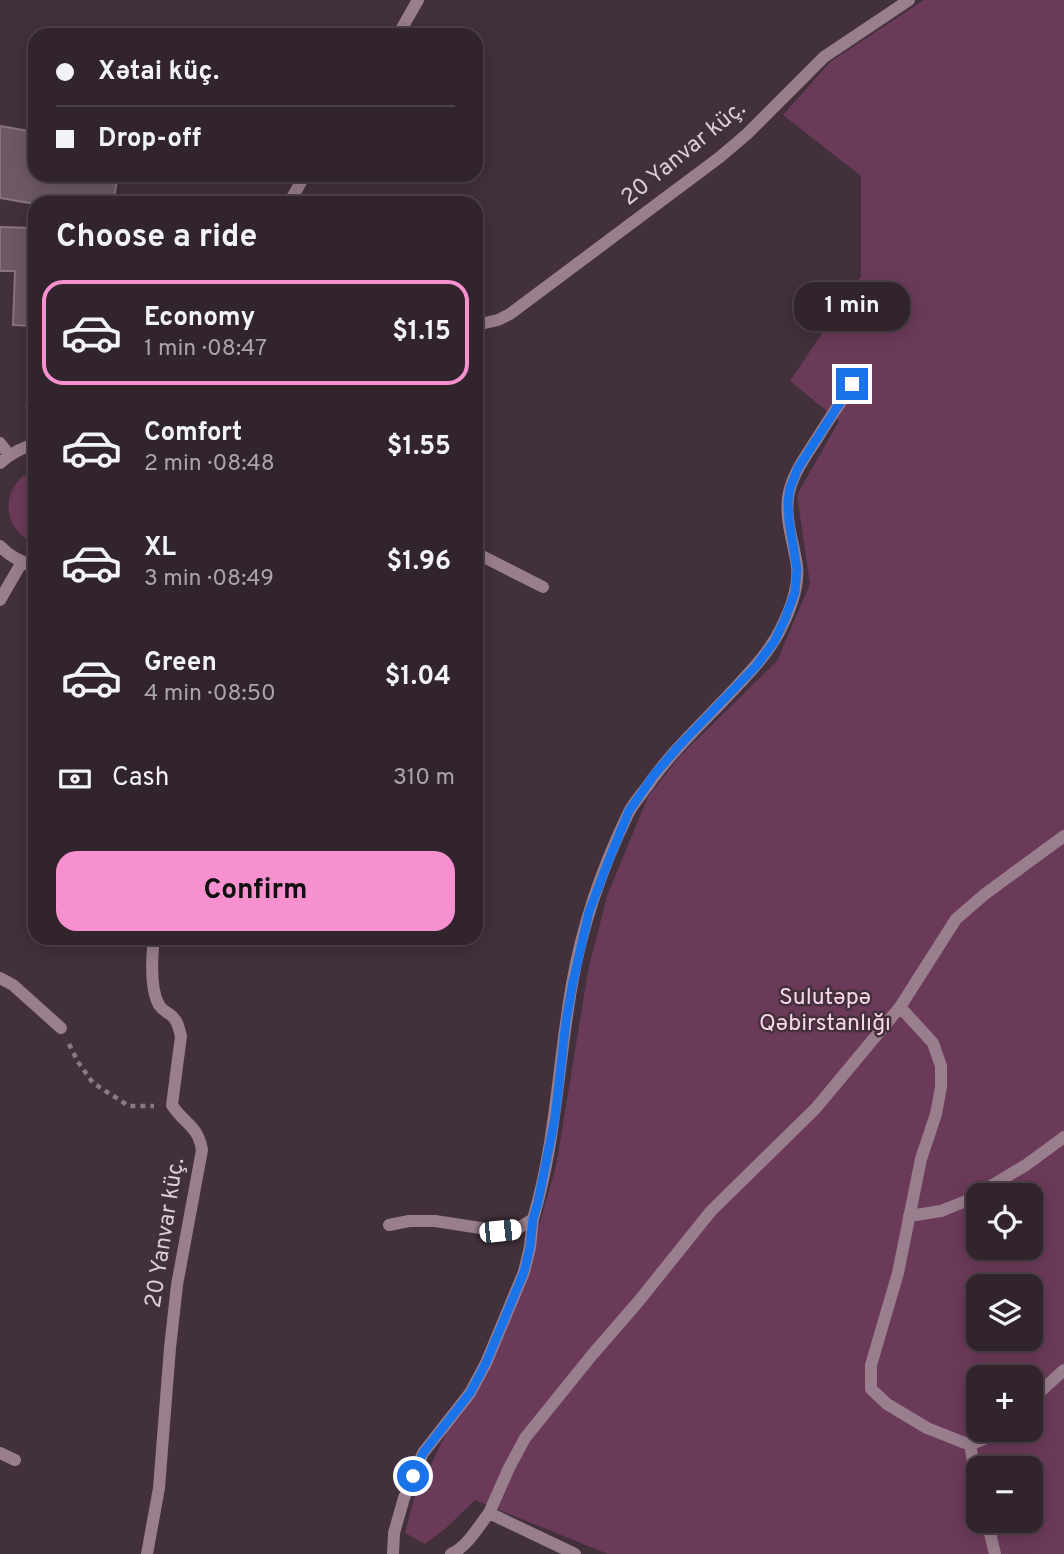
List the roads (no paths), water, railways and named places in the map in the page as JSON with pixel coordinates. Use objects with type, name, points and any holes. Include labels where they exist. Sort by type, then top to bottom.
[{"type":"street","points":[[402,28],[418,0]]},
{"type":"street","name":"20 Yanvar küç.","points":[[483,323],[498,320],[510,313],[689,181],[747,134],[824,57],[909,0]]},
{"type":"street","points":[[393,1554],[394,1533],[404,1499],[423,1453],[470,1393],[486,1363],[524,1272],[555,1118],[573,982],[589,912],[608,862],[629,811],[654,775],[756,666],[774,642],[795,592],[797,569],[789,521],[790,488],[798,468],[852,384]]},
{"type":"street","points":[[0,443],[5,459],[28,446]]},
{"type":"street","points":[[0,546],[8,554],[28,564]]},
{"type":"street","points":[[483,557],[543,587]]},
{"type":"street","points":[[0,600],[22,562]]},
{"type":"street","points":[[451,1554],[468,1540],[489,1513],[525,1438],[711,1211],[816,1108],[900,1007],[956,919],[985,894],[1064,836]]},
{"type":"street","name":"20 Yanvar küç.","points":[[147,1554],[159,1488],[177,1285],[202,1150],[200,1138],[172,1105],[181,1036],[175,1017],[161,1009],[156,998],[153,983],[154,945]]},
{"type":"street","points":[[0,978],[13,985],[61,1028]]},
{"type":"street","points":[[900,1007],[933,1043],[941,1066],[941,1087],[936,1114],[921,1158],[898,1273],[871,1365],[871,1389],[887,1404],[927,1428],[970,1445],[977,1442]]},
{"type":"street","points":[[909,1216],[941,1211],[966,1201],[1026,1165],[1064,1137]]},
{"type":"street","points":[[389,1225],[409,1221],[435,1221],[500,1231],[517,1229],[533,1219]]},
{"type":"street","points":[[1043,1389],[1064,1370]]},
{"type":"street","points":[[970,1445],[972,1456]]},
{"type":"street","points":[[0,1453],[15,1460]]},
{"type":"street","points":[[489,1513],[575,1554]]},
{"type":"street","points":[[990,1533],[995,1554]]},
{"type":"park label","name":"Sulutəpə Qəbirstanlığı","points":[[825,1011]]}]
